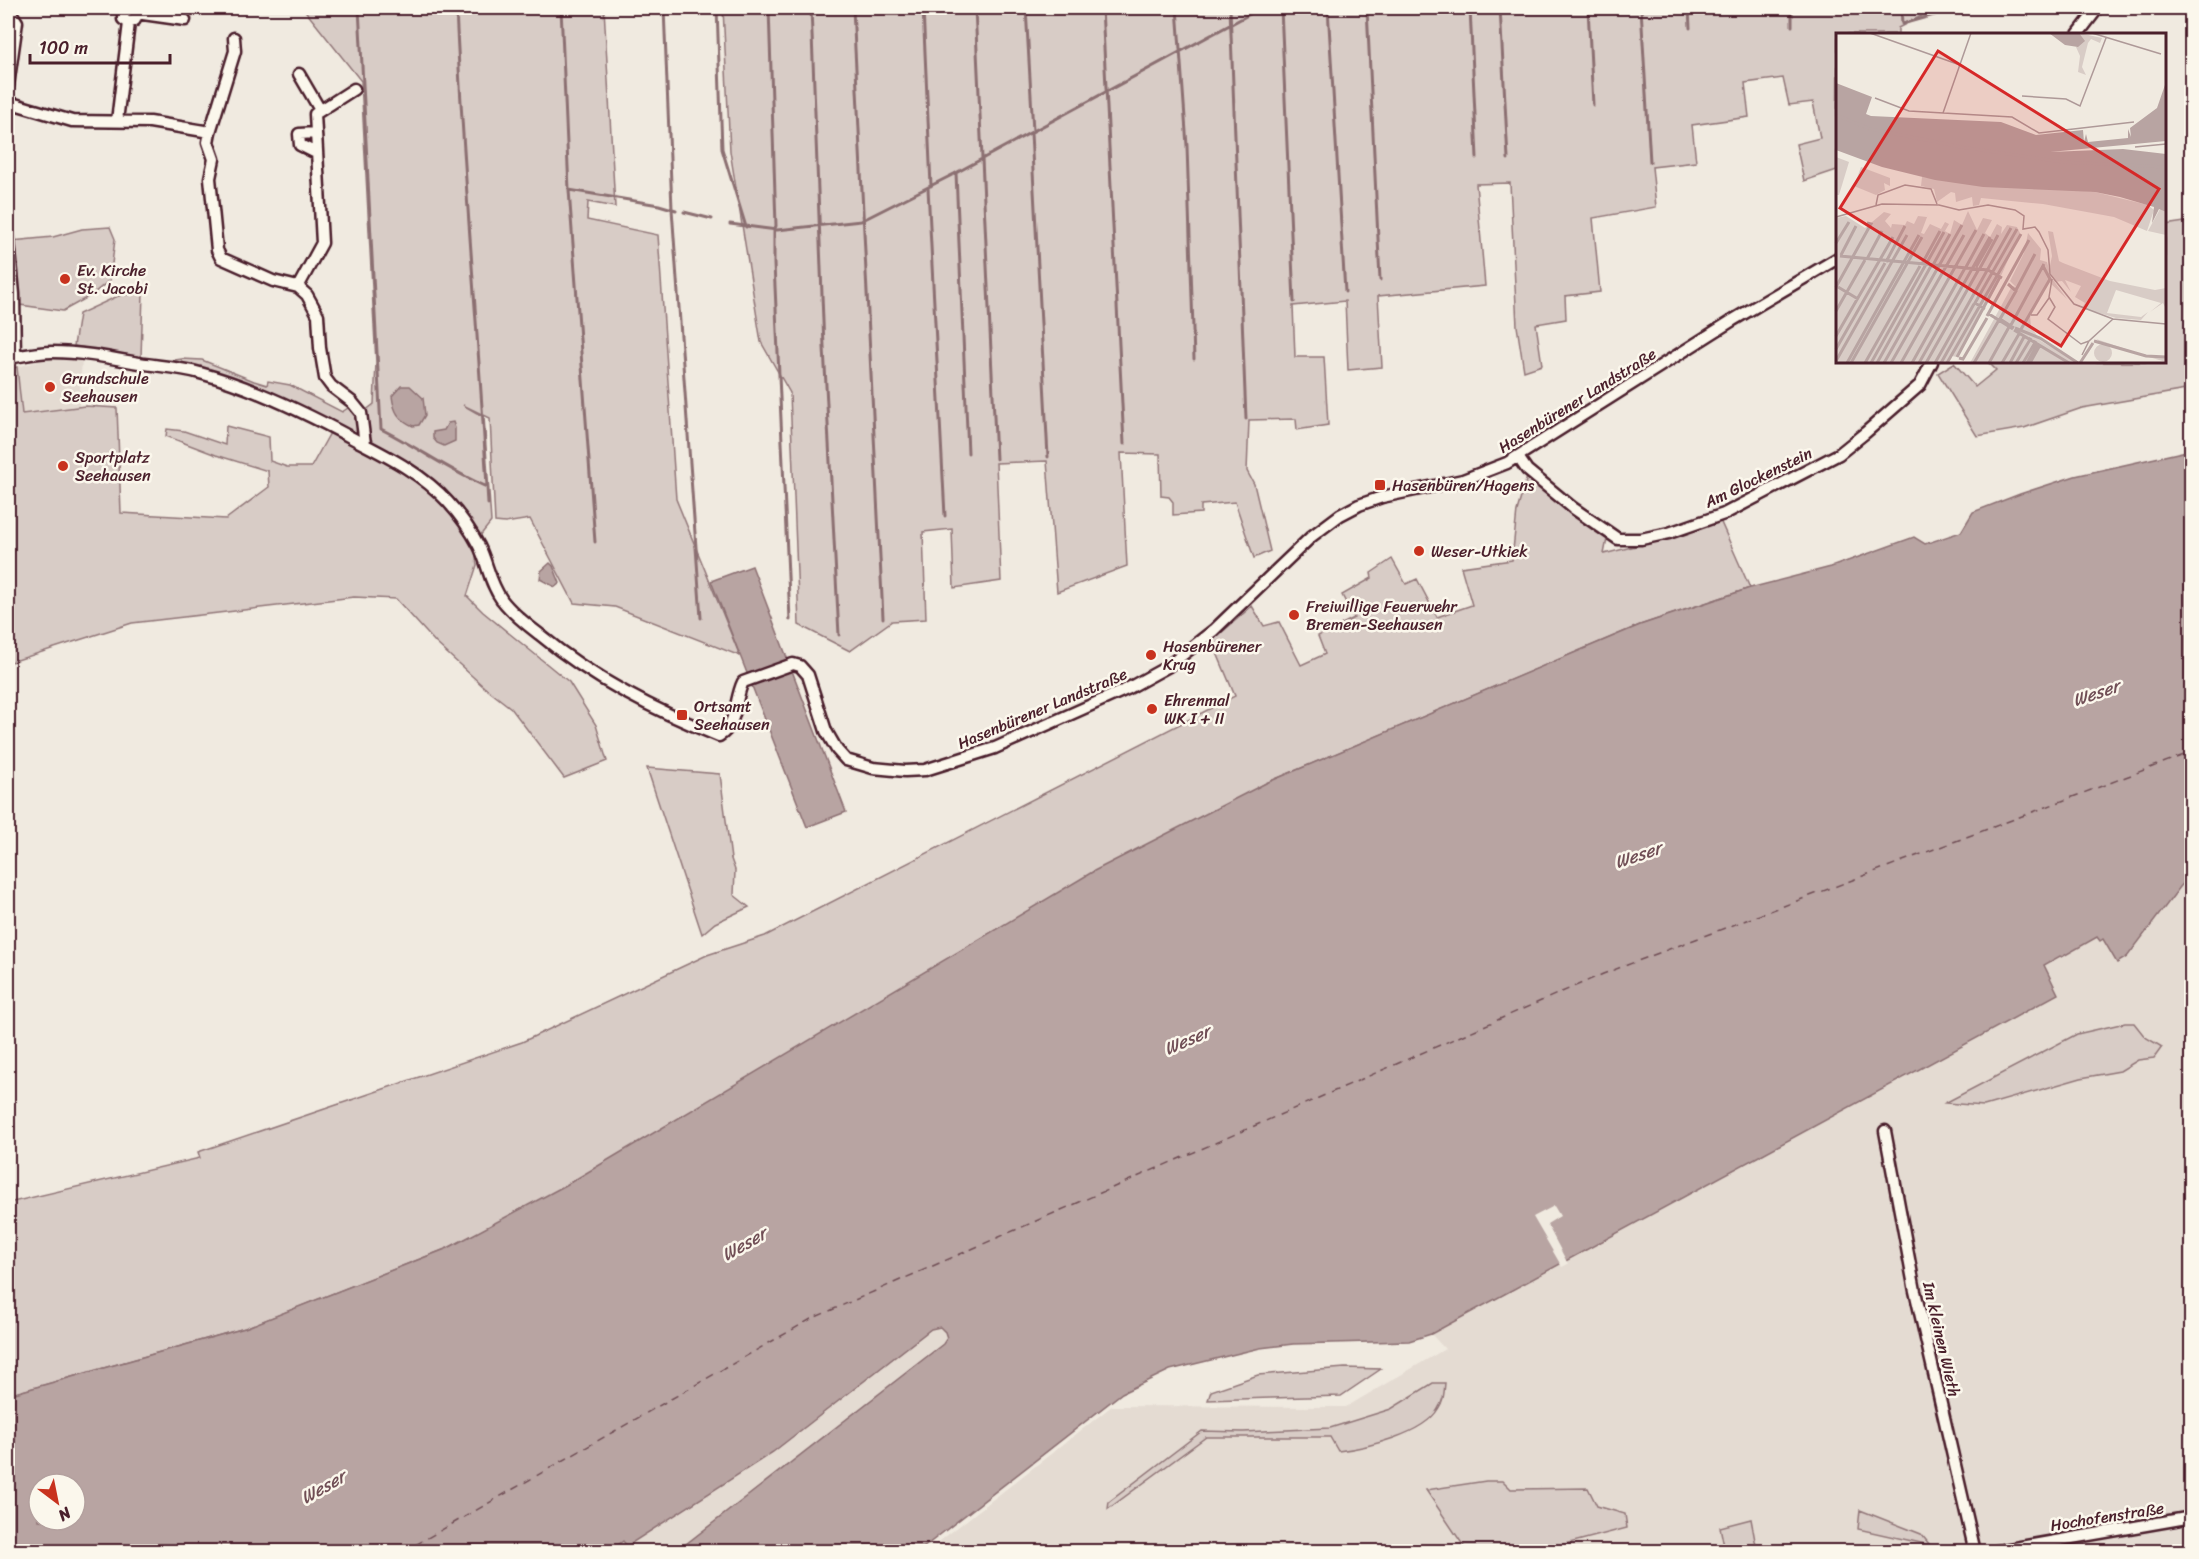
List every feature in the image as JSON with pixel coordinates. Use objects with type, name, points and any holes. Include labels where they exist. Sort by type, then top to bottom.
[{"type":"street","points":[[2079,33],[2098,8]]},
{"type":"street","points":[[128,10],[185,20]]},
{"type":"street","points":[[117,121],[129,23],[135,20],[128,10]]},
{"type":"street","points":[[8,86],[17,22],[11,13]]},
{"type":"street","points":[[234,38],[235,51],[208,142],[214,159],[210,178],[217,249],[221,258],[273,281],[298,287],[314,304],[318,315],[325,378],[361,413],[365,444]]},
{"type":"street","points":[[299,74],[320,110]]},
{"type":"street","points":[[298,287],[322,243],[315,114],[354,89]]},
{"type":"street","points":[[8,102],[72,121],[150,122],[210,132]]},
{"type":"street","points":[[316,133],[299,134],[300,145],[316,153]]},
{"type":"street","points":[[8,230],[14,294],[11,357]]},
{"type":"street","name":"Hasenbürener Landstraße","points":[[11,357],[52,352],[94,354],[198,372],[325,424],[365,444],[419,476],[448,502],[468,527],[480,548],[486,569],[503,601],[547,641],[594,675],[662,713],[719,736],[726,732],[732,723],[743,682],[793,664],[800,666],[808,675],[826,731],[846,760],[873,768],[925,770],[994,748],[1158,673],[1214,630],[1312,536],[1340,515],[1382,497],[1463,480],[1518,457],[1732,320],[1836,259]]},
{"type":"street","name":"Am Glockenstein","points":[[1518,457],[1527,470],[1573,508],[1618,539],[1641,539],[1669,533],[1724,514],[1839,454],[1866,434],[1920,385],[1931,363]]},
{"type":"street","name":"Im kleinen Wieth","points":[[1885,1131],[1915,1291],[1975,1551]]},
{"type":"street","name":"Hochofenstraße","points":[[1992,1551],[2192,1517]]},
{"type":"shaded area","points":[[303,8],[604,8],[615,207],[588,202],[587,220],[658,235],[676,499],[740,656],[615,607],[574,603],[530,519],[505,523],[495,522],[490,418],[463,405],[484,417],[491,522],[479,537],[440,486],[406,461],[376,445],[371,439],[365,411],[374,404],[376,363],[361,81]]},
{"type":"shaded area","points":[[723,8],[1931,8],[1931,11],[1898,28],[1898,33],[1836,33],[1836,170],[1804,181],[1796,144],[1820,138],[1813,102],[1789,105],[1783,78],[1745,83],[1749,117],[1692,125],[1696,162],[1652,167],[1656,207],[1593,218],[1600,292],[1565,296],[1566,319],[1536,324],[1542,365],[1524,371],[1517,326],[1510,183],[1476,184],[1485,286],[1378,296],[1382,367],[1348,370],[1345,301],[1293,306],[1295,357],[1324,357],[1328,425],[1297,430],[1296,419],[1249,420],[1247,471],[1254,484],[1270,551],[1254,558],[1235,502],[1201,505],[1201,513],[1173,515],[1173,502],[1169,497],[1161,496],[1160,454],[1121,453],[1127,566],[1057,592],[1047,461],[996,463],[1001,581],[954,588],[952,529],[923,532],[926,619],[892,621],[850,651],[799,625],[790,393],[761,342],[730,151]]},
{"type":"shaded area","points":[[2191,221],[2191,389],[2082,408],[2024,428],[1977,436],[1938,373],[1954,363],[1975,387],[1996,370],[1989,363],[2166,363],[2166,225]]},
{"type":"shaded area","points":[[110,227],[115,239],[110,280],[90,296],[63,311],[20,305],[12,241],[53,237],[82,229]]},
{"type":"shaded area","points":[[143,292],[141,357],[74,346],[79,314],[118,296]]},
{"type":"shaded area","name":"Grundschule Seehausen","points":[[52,358],[82,359],[79,407],[22,414],[17,367]]},
{"type":"shaded area","points":[[202,360],[267,385],[268,381],[290,385],[342,412],[351,406],[361,424],[357,432],[350,433],[335,424],[165,364],[168,361]]},
{"type":"shaded area","points":[[17,367],[22,414],[85,406],[117,408],[121,513],[226,519],[269,487],[268,471],[166,436],[167,429],[184,431],[225,445],[226,426],[269,437],[270,461],[287,467],[311,467],[331,431],[427,487],[464,528],[475,550],[477,565],[467,596],[483,612],[569,682],[596,725],[607,761],[564,778],[511,708],[484,687],[436,643],[396,599],[354,597],[132,623],[8,663],[8,369]]},
{"type":"shaded area","points":[[1527,477],[1607,539],[1604,554],[1683,534],[1719,518],[1750,588],[1640,625],[1266,783],[568,1187],[448,1248],[245,1328],[8,1395],[8,1203],[200,1158],[198,1152],[522,1042],[707,955],[765,936],[1235,696],[1212,641],[1252,606],[1264,626],[1279,622],[1301,665],[1325,654],[1318,636],[1354,618],[1342,595],[1372,578],[1371,573],[1392,559],[1406,584],[1417,579],[1437,617],[1472,605],[1461,567],[1512,560],[1517,511]]},
{"type":"shaded area","points":[[647,768],[720,774],[731,859],[735,870],[734,895],[749,907],[715,923],[702,934]]},
{"type":"shaded area","points":[[2191,875],[2191,1551],[926,1552],[1112,1406],[1346,1407],[1445,1349],[1431,1334],[2058,994],[2044,964],[2062,957],[2180,887]]},
{"type":"shaded area","points":[[2134,1023],[2145,1037],[2162,1047],[2154,1058],[2138,1060],[2120,1071],[2081,1078],[1984,1106],[1945,1103],[2077,1034]]},
{"type":"shaded area","points":[[940,1327],[947,1338],[943,1344],[677,1551],[610,1552],[623,1541],[627,1545],[773,1452],[931,1328]]},
{"type":"shaded area","points":[[1345,1368],[1381,1369],[1341,1396],[1208,1400],[1211,1391],[1258,1375]]},
{"type":"shaded area","points":[[1433,1383],[1445,1383],[1443,1399],[1438,1409],[1420,1426],[1393,1438],[1363,1447],[1338,1451],[1330,1437],[1206,1437],[1108,1509],[1109,1502],[1202,1431],[1243,1432],[1330,1428],[1391,1409]]},
{"type":"shaded area","points":[[1486,1481],[1503,1481],[1511,1489],[1588,1488],[1597,1506],[1625,1514],[1627,1528],[1539,1551],[1467,1551],[1426,1490]]},
{"type":"shaded area","points":[[1860,1510],[1921,1534],[1930,1545],[1858,1529]]},
{"type":"shaded area","points":[[1751,1519],[1757,1551],[1725,1551],[1720,1527]]},
{"type":"water","points":[[401,386],[410,386],[423,398],[425,415],[419,425],[413,426],[408,423],[400,418],[396,411],[392,396]]},
{"type":"water","points":[[453,422],[455,441],[444,446],[437,443],[433,438],[433,432],[444,430],[448,423]]},
{"type":"water","name":"Weser","points":[[2191,450],[2191,875],[2127,957],[2117,963],[2103,939],[2100,941],[2097,937],[2062,957],[2060,956],[2044,965],[2058,994],[1431,1334],[1409,1341],[1293,1344],[1260,1348],[1170,1370],[1122,1393],[919,1551],[677,1551],[943,1344],[947,1338],[940,1327],[931,1329],[773,1452],[627,1546],[623,1541],[610,1551],[8,1552],[8,1395],[245,1328],[448,1248],[566,1185],[1094,871],[1266,783],[1640,625],[1750,588],[1831,567],[1914,537],[1925,544],[1961,532],[1973,512],[2075,476]]},
{"type":"water","points":[[550,563],[560,583],[555,587],[540,579],[541,571]]},
{"type":"water","points":[[752,566],[846,812],[807,827],[711,581]]},
{"type":"pier","points":[[1554,1206],[1560,1216],[1547,1224],[1568,1264],[1562,1267],[1533,1217]]},
{"type":"waterway","points":[[359,8],[381,429],[487,487]]},
{"type":"waterway","points":[[456,8],[488,504]]},
{"type":"waterway","points":[[561,8],[569,190],[676,210]]},
{"type":"waterway","points":[[664,8],[672,209],[701,618]]},
{"type":"waterway","points":[[717,8],[722,149],[746,227]]},
{"type":"waterway","points":[[769,8],[776,226],[774,264],[790,620]]},
{"type":"waterway","points":[[811,8],[824,347],[839,635]]},
{"type":"waterway","points":[[853,8],[883,618]]},
{"type":"waterway","points":[[923,8],[931,186]]},
{"type":"waterway","points":[[975,8],[996,459]]},
{"type":"waterway","points":[[1026,8],[1033,131]]},
{"type":"waterway","points":[[1102,8],[1124,444]]},
{"type":"waterway","points":[[1177,8],[1187,146],[1194,359]]},
{"type":"waterway","points":[[1230,8],[1246,419]]},
{"type":"waterway","points":[[730,224],[777,230],[861,221],[954,174],[1261,8]]},
{"type":"waterway","points":[[1281,8],[1294,302]]},
{"type":"waterway","points":[[1328,8],[1345,292]]},
{"type":"waterway","points":[[1367,8],[1380,280]]},
{"type":"waterway","points":[[1470,8],[1477,158]]},
{"type":"waterway","points":[[1500,8],[1508,159]]},
{"type":"waterway","points":[[1588,8],[1593,105]]},
{"type":"waterway","points":[[1641,8],[1650,162]]},
{"type":"waterway","points":[[1689,8],[1690,28]]},
{"type":"waterway","points":[[1792,8],[1792,26]]},
{"type":"waterway","points":[[1901,8],[1902,24],[1941,13]]},
{"type":"waterway","points":[[1031,133],[1048,457]]},
{"type":"waterway","points":[[956,173],[968,453]]},
{"type":"waterway","points":[[928,188],[945,516]]},
{"type":"waterway","points":[[569,190],[595,542]]},
{"type":"waterway","points":[[684,212],[712,219]]},
{"type":"ferry route","points":[[403,1552],[811,1319],[1603,974],[2192,752]]},
{"type":"place","name":"Ev. Kirche St. Jacobi","points":[[65,279]]},
{"type":"place","name":"Grundschule Seehausen","points":[[50,387]]},
{"type":"place","name":"Sportplatz Seehausen","points":[[63,466]]},
{"type":"place","name":"Hasenbüren/Hagens","points":[[1380,485]]},
{"type":"place","name":"Weser-Utkiek","points":[[1419,551]]},
{"type":"place","name":"Freiwillige Feuerwehr Bremen-Seehausen","points":[[1294,615]]},
{"type":"place","name":"Hasenbürener Krug","points":[[1151,655]]},
{"type":"place","name":"Ehrenmal WK I + II","points":[[1152,709]]},
{"type":"place","name":"Ortsamt Seehausen","points":[[682,715]]}]
